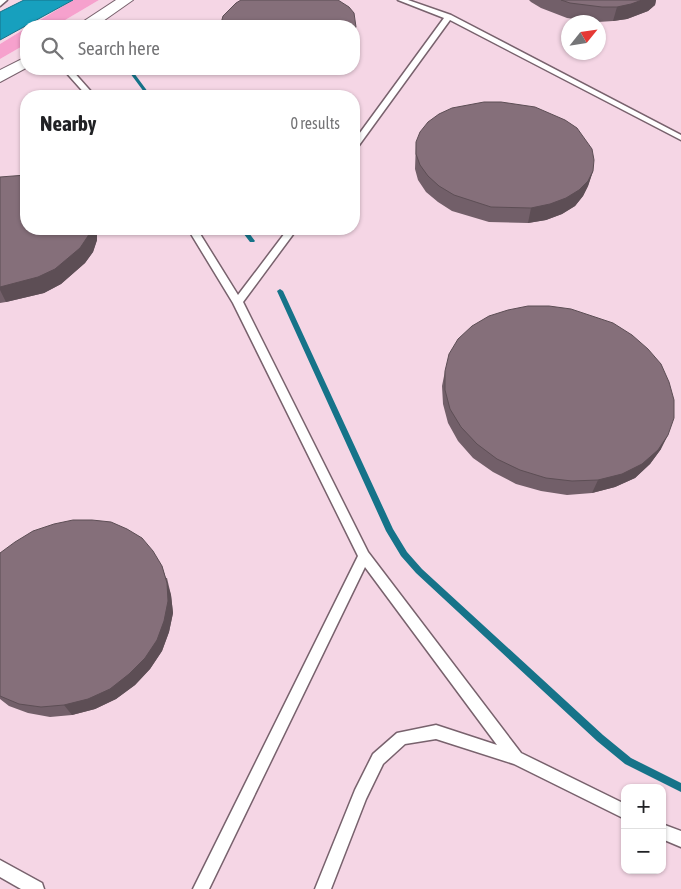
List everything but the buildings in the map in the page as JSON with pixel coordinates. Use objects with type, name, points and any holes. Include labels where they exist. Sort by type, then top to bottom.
[{"type":"street","points":[[95,20],[126,0]]},
{"type":"street","points":[[0,77],[20,65]]},
{"type":"lane","points":[[0,4],[4,0]]},
{"type":"lane","points":[[401,0],[449,16],[681,138]]},
{"type":"lane","points":[[360,138],[449,16]]},
{"type":"lane","points":[[72,75],[86,90]]},
{"type":"lane","points":[[197,235],[238,302],[364,556],[516,758]]},
{"type":"lane","points":[[238,302],[288,235]]},
{"type":"lane","points":[[201,889],[364,556]]},
{"type":"lane","points":[[323,889],[360,795],[378,759],[402,738],[436,732],[516,758],[621,810]]},
{"type":"lane","points":[[666,833],[681,839]]},
{"type":"lane","points":[[0,868],[36,889]]},
{"type":"shaded area","points":[[0,0],[73,0],[40,20],[20,20],[20,32],[0,44]]},
{"type":"shaded area","points":[[73,0],[99,0],[65,20],[40,20]]},
{"type":"shaded area","points":[[99,0],[681,0],[681,889],[0,889],[0,59],[20,47],[20,75],[360,75],[360,20],[65,20]]},
{"type":"shaded area","points":[[20,32],[20,47],[0,59],[0,44]]},
{"type":"water","points":[[24,0],[73,0],[36,20],[20,20],[20,29],[0,40],[0,12]]},
{"type":"waterway","points":[[133,75],[145,90]]},
{"type":"waterway","points":[[248,235],[252,241]]},
{"type":"waterway","points":[[280,291],[390,531],[404,554],[419,571],[600,738],[628,761],[681,788]]}]
